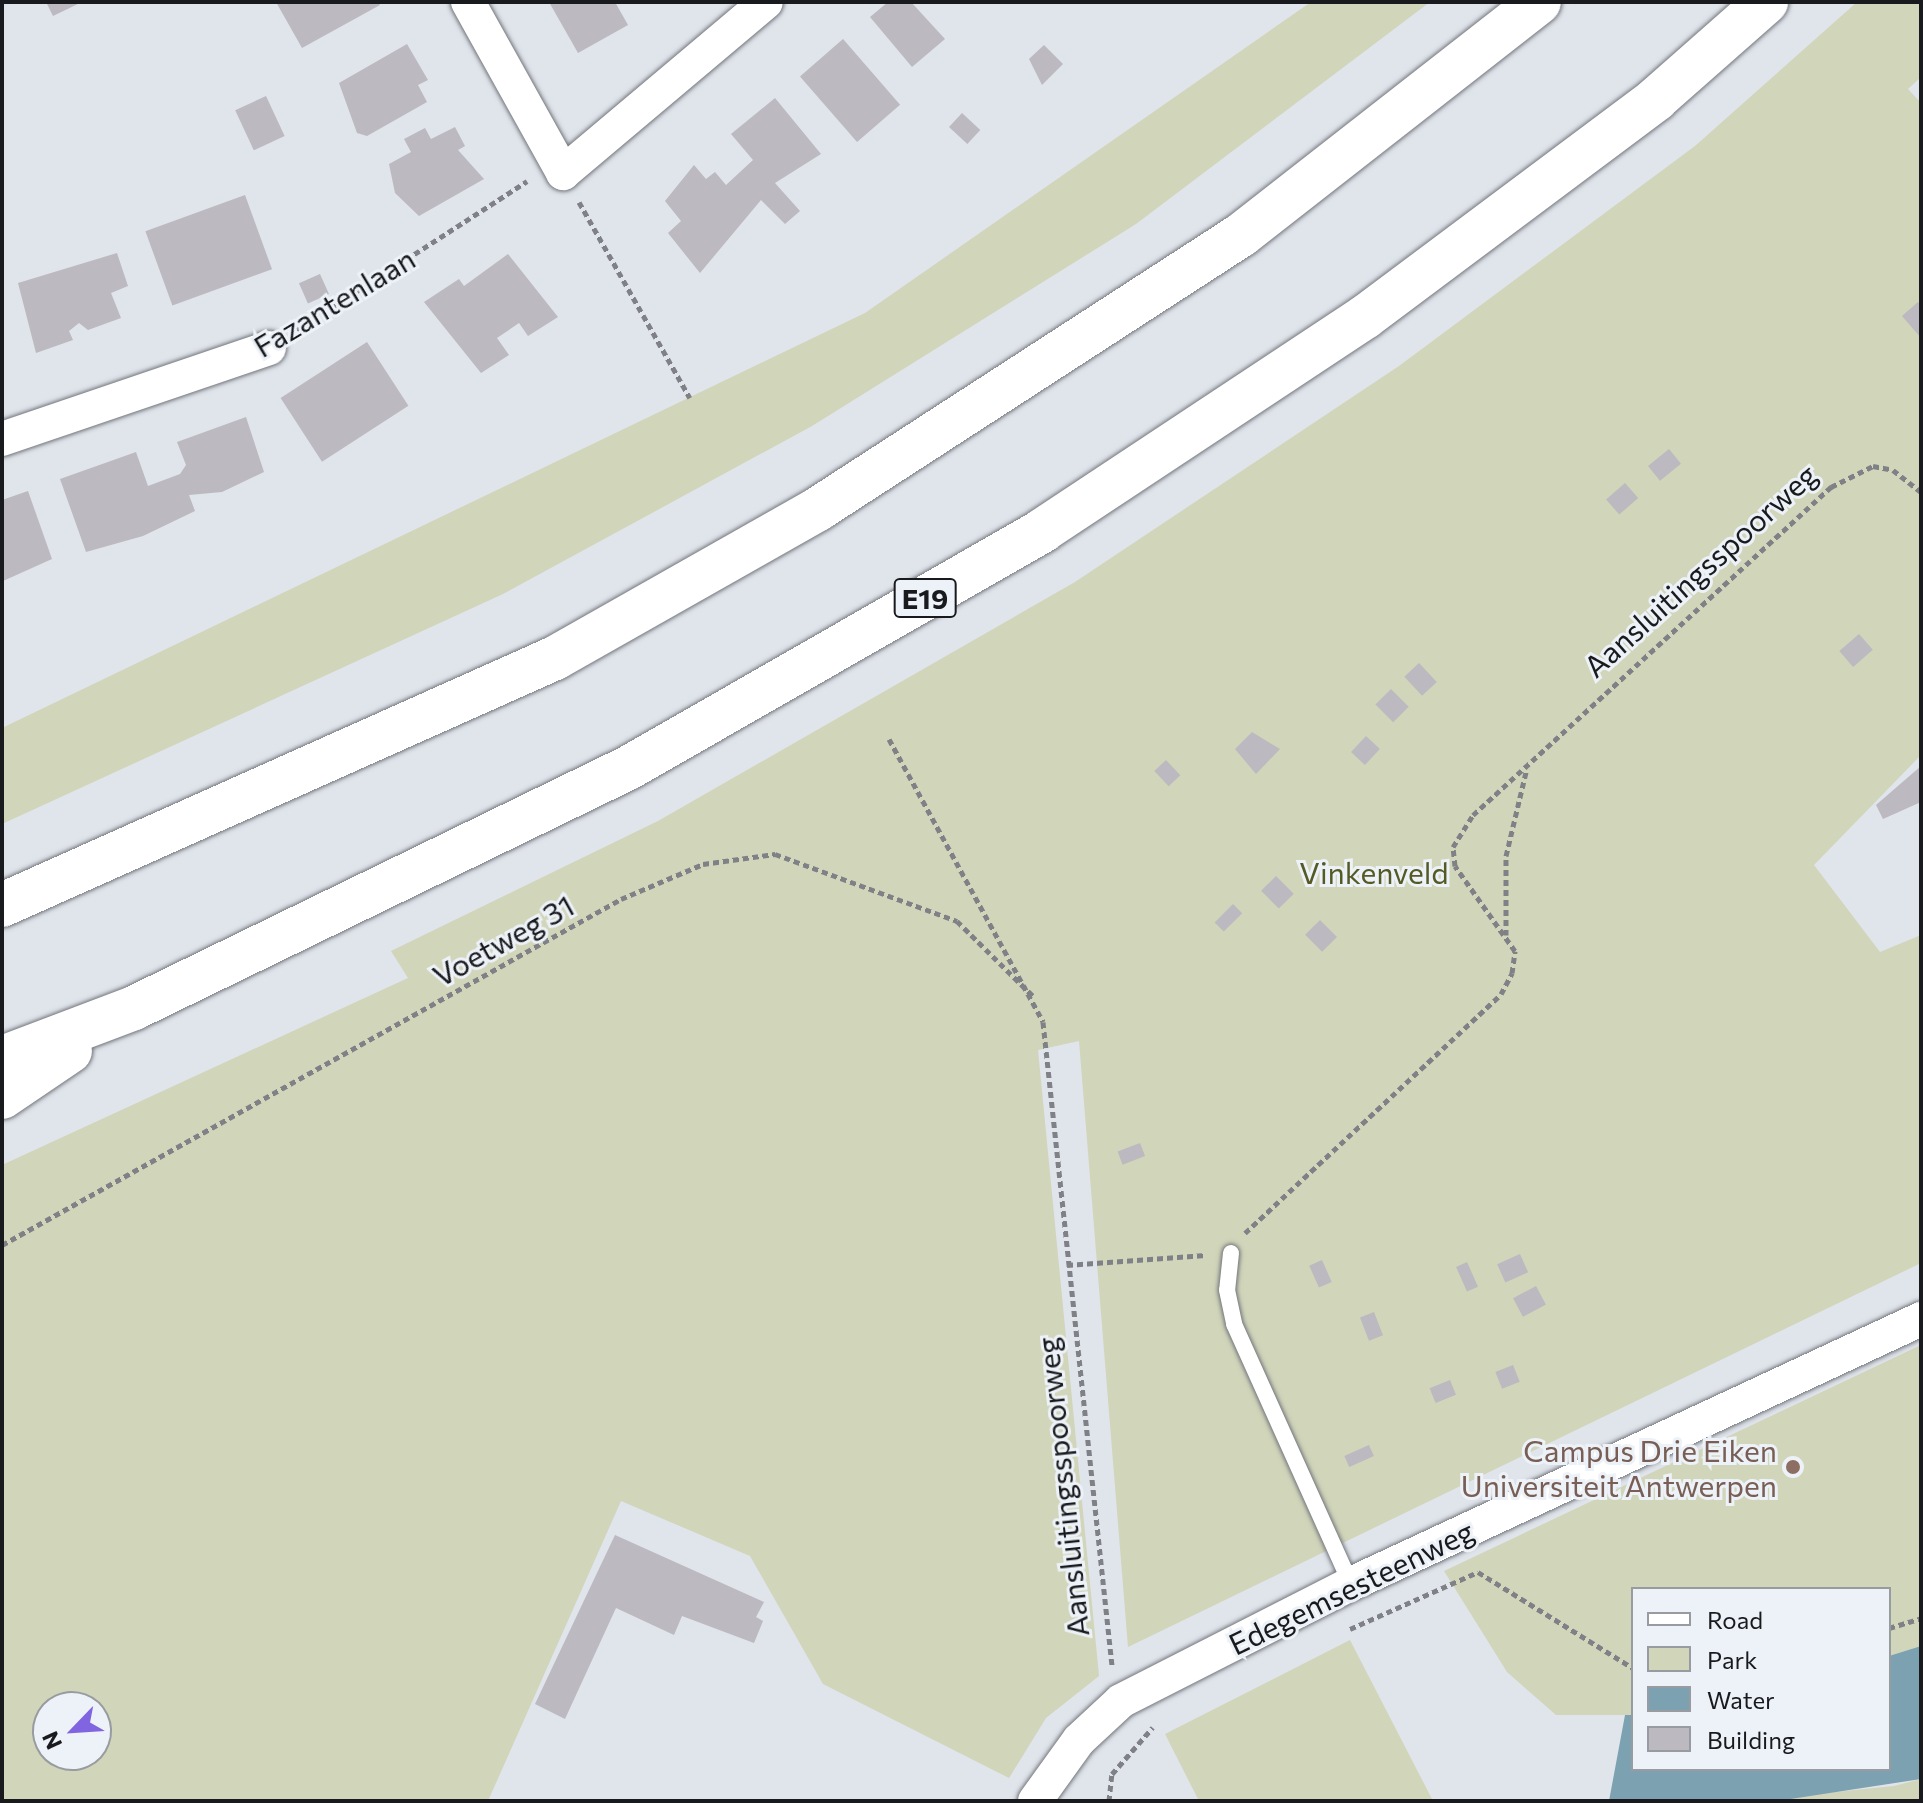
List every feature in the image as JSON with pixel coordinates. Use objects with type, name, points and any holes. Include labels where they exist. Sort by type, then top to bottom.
[{"type":"highway","points":[[2,905],[555,658],[818,509],[1241,235],[1539,2]]},
{"type":"highway","name":"E19","points":[[2,1058],[134,1008],[630,767],[1043,530],[1365,317],[1656,99],[1766,2]]},
{"type":"highway","points":[[2,1097],[134,1008]]},
{"type":"street","points":[[468,2],[563,173],[766,2]]},
{"type":"street","name":"Fazantenlaan","points":[[2,439],[269,348]]},
{"type":"street","name":"Edegemsesteenweg","points":[[1035,1801],[1079,1740],[1121,1701],[1351,1584],[1921,1319]]},
{"type":"lane","points":[[1231,1253],[1227,1290],[1234,1324],[1351,1584]]},
{"type":"path","name":"Fazantenlaan","points":[[269,348],[531,178],[563,173]]},
{"type":"path","points":[[563,173],[690,398]]},
{"type":"path","name":"Aansluitingsspoorweg","points":[[1506,936],[1462,882],[1453,847],[1473,815],[1831,487],[1873,466],[1893,470],[1921,492]]},
{"type":"path","name":"Aansluitingsspoorweg","points":[[889,739],[1033,996],[1046,1037],[1107,1646],[1121,1701]]},
{"type":"path","points":[[1067,1265],[1231,1253],[1501,994],[1515,951],[1506,936],[1506,856],[1529,763]]},
{"type":"path","name":"Voetweg 31","points":[[2,1245],[621,899],[703,864],[775,854],[957,921],[1033,996]]},
{"type":"path","points":[[1342,1633],[1478,1572],[1631,1667]]},
{"type":"path","points":[[1891,1627],[1921,1618]]},
{"type":"path","points":[[1109,1801],[1112,1774],[1161,1718]]},
{"type":"green space","points":[[1311,2],[1430,2],[1136,224],[812,426],[503,594],[2,824],[2,728],[865,313]]},
{"type":"green space","name":"Vinkenveld","points":[[1857,2],[1921,2],[1921,77],[1908,89],[1921,103],[1921,755],[1814,865],[1880,952],[1921,935],[1921,1263],[1128,1647],[1079,1041],[1038,1050],[1099,1676],[1046,1718],[1009,1778],[823,1684],[750,1556],[621,1501],[488,1801],[2,1801],[2,1165],[408,978],[391,951],[658,821],[1075,582],[1399,366],[1695,146]]},
{"type":"green space","points":[[1921,1345],[1921,1646],[1891,1655],[1891,1587],[1631,1587],[1631,1715],[1556,1715],[1507,1672],[1444,1571]]},
{"type":"green space","points":[[1350,1640],[1433,1801],[1199,1801],[1165,1734]]},
{"type":"green space","points":[[1921,1779],[1921,1801],[1745,1801],[1894,1786]]},
{"type":"water","points":[[1921,1646],[1921,1779],[1784,1800],[1609,1801],[1625,1715],[1631,1715],[1631,1771],[1891,1771],[1891,1655]]},
{"type":"building","points":[[46,2],[82,2],[53,16]]},
{"type":"building","points":[[276,2],[378,2],[380,5],[302,48]]},
{"type":"building","points":[[549,2],[615,2],[628,25],[578,53]]},
{"type":"building","points":[[888,2],[911,2],[945,39],[912,67],[870,17]]},
{"type":"building","points":[[843,39],[900,105],[857,142],[800,76]]},
{"type":"building","points":[[407,44],[428,80],[418,85],[427,102],[367,136],[357,133],[339,83]]},
{"type":"building","points":[[1044,45],[1063,64],[1042,85],[1029,59]]},
{"type":"building","points":[[266,96],[285,136],[254,150],[235,110]]},
{"type":"building","points":[[775,98],[821,154],[775,183],[800,211],[785,224],[761,200],[700,273],[668,233],[681,221],[665,201],[694,165],[706,179],[715,172],[726,185],[753,160],[731,134]]},
{"type":"building","points":[[962,113],[980,130],[967,144],[949,127]]},
{"type":"building","points":[[455,127],[465,146],[458,150],[484,179],[419,216],[395,193],[389,164],[411,152],[404,139],[425,128],[431,139]]},
{"type":"building","points":[[245,195],[272,269],[172,305],[145,231]]},
{"type":"building","points":[[117,253],[128,286],[111,293],[121,318],[88,330],[79,323],[69,331],[73,340],[36,353],[18,283]]},
{"type":"building","points":[[508,254],[558,317],[528,336],[519,323],[497,338],[509,355],[481,373],[424,302],[459,279],[464,286]]},
{"type":"building","points":[[320,274],[329,294],[308,303],[299,283]]},
{"type":"building","points":[[1918,302],[1921,305],[1921,338],[1902,316]]},
{"type":"building","points":[[367,342],[408,406],[322,462],[281,398]]},
{"type":"building","points":[[246,417],[264,472],[222,492],[189,495],[195,511],[143,536],[86,552],[60,479],[136,452],[148,486],[180,474],[186,465],[177,442]]},
{"type":"building","points":[[1669,449],[1681,464],[1660,481],[1648,466]]},
{"type":"building","points":[[1625,483],[1638,498],[1619,514],[1606,499]]},
{"type":"building","points":[[28,491],[52,559],[3,581],[2,500]]},
{"type":"building","points":[[1859,634],[1873,650],[1853,667],[1839,651]]},
{"type":"building","points":[[1419,663],[1437,682],[1422,696],[1404,677]]},
{"type":"building","points":[[1391,689],[1409,707],[1393,722],[1375,705]]},
{"type":"building","points":[[1252,732],[1280,749],[1256,774],[1235,749]]},
{"type":"building","points":[[1366,736],[1380,749],[1365,765],[1351,752]]},
{"type":"building","points":[[1166,760],[1180,775],[1169,786],[1154,771]]},
{"type":"building","points":[[1921,766],[1921,802],[1883,819],[1876,805]]},
{"type":"building","points":[[1276,876],[1294,894],[1279,909],[1261,891]]},
{"type":"building","points":[[1233,904],[1242,913],[1224,932],[1215,922]]},
{"type":"building","points":[[1320,920],[1337,937],[1322,952],[1305,935]]},
{"type":"building","points":[[1140,1143],[1145,1156],[1123,1165],[1118,1152]]},
{"type":"building","points":[[1520,1254],[1528,1272],[1505,1282],[1497,1264]]},
{"type":"building","points":[[1322,1260],[1332,1282],[1319,1288],[1309,1266]]},
{"type":"building","points":[[1467,1262],[1478,1287],[1467,1292],[1456,1267]]},
{"type":"building","points":[[1536,1286],[1546,1305],[1523,1317],[1513,1298]]},
{"type":"building","points":[[1374,1312],[1383,1335],[1369,1341],[1360,1317]]},
{"type":"building","points":[[1513,1365],[1520,1382],[1502,1389],[1495,1372]]},
{"type":"building","points":[[1450,1380],[1456,1395],[1436,1403],[1430,1388]]},
{"type":"building","points":[[1369,1445],[1374,1456],[1349,1467],[1344,1456]]},
{"type":"building","points":[[615,1535],[764,1602],[756,1617],[763,1621],[754,1643],[682,1616],[674,1635],[616,1608],[565,1719],[535,1704]]},
{"type":"place","name":"Campus Drie Eiken Universiteit Antwerpen","points":[[1793,1467]]}]
